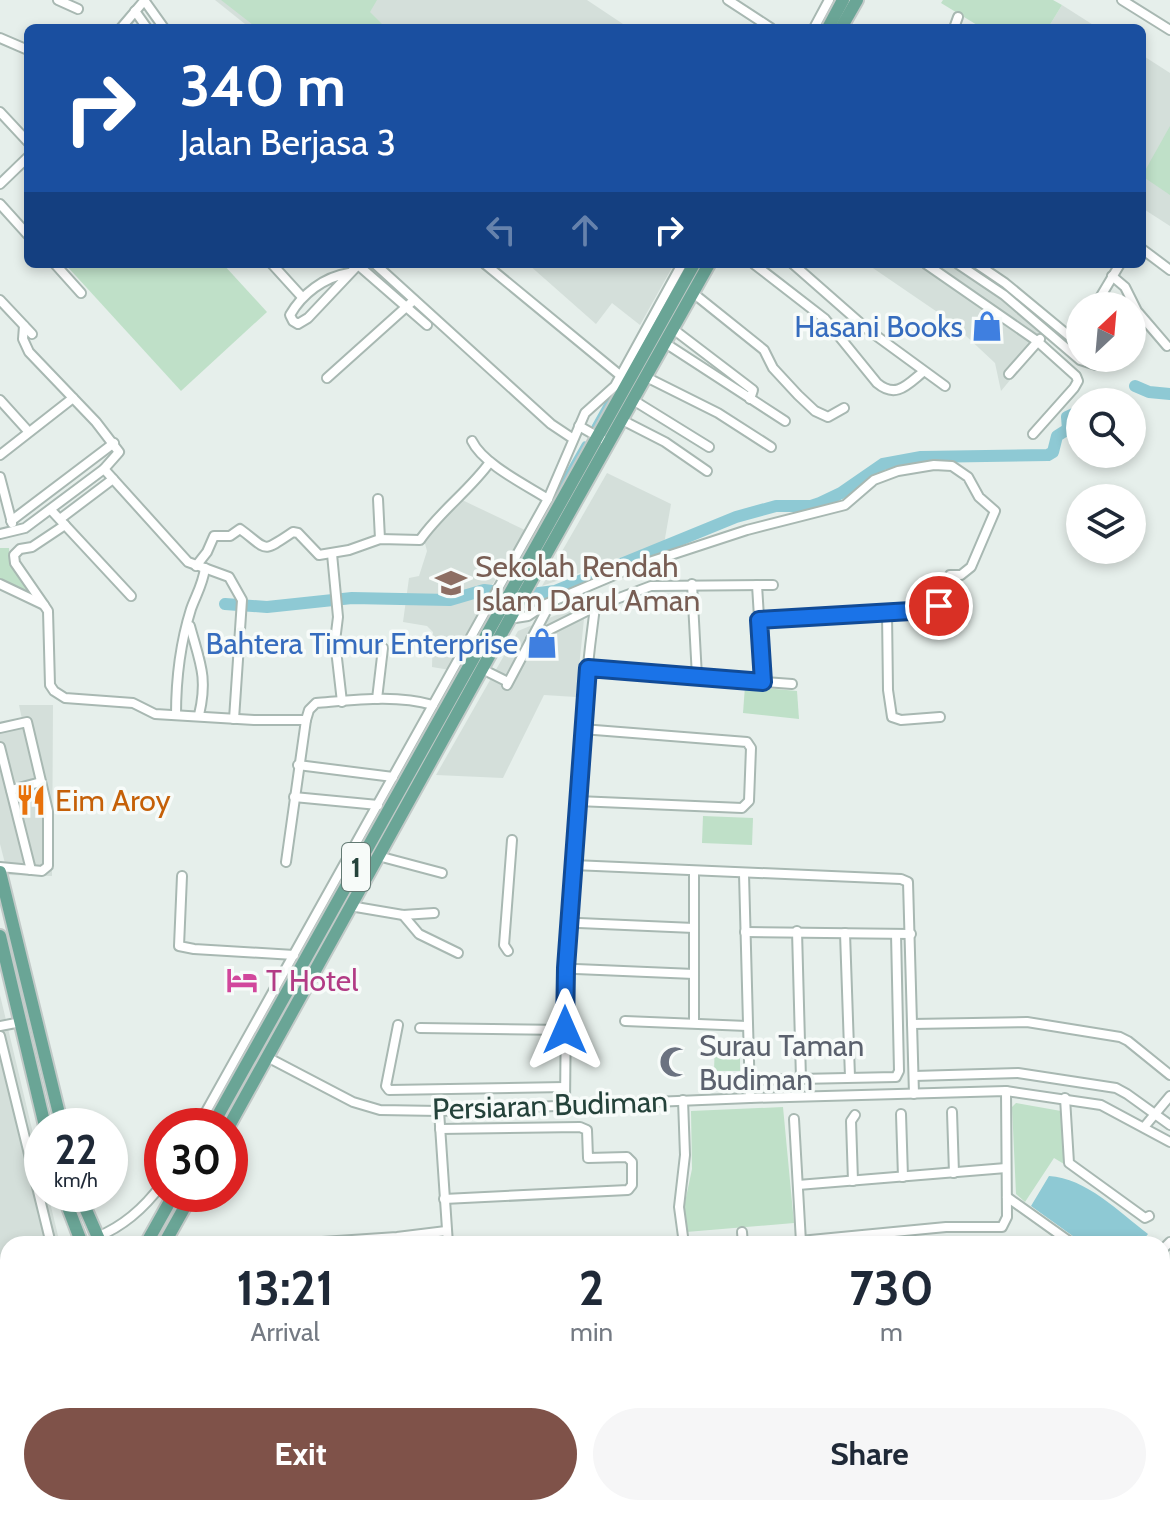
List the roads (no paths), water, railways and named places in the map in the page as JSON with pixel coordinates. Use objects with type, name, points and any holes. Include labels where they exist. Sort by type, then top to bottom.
[{"type":"main road","points":[[830,24],[843,0]]},
{"type":"main road","points":[[843,24],[857,0]]},
{"type":"main road","name":"1","points":[[239,1108],[511,616],[528,571],[597,436],[692,268]]},
{"type":"main road","name":"1","points":[[222,1108],[493,606],[528,571],[609,443],[707,268]]},
{"type":"main road","points":[[0,870],[58,1108]]},
{"type":"main road","points":[[0,936],[41,1108]]},
{"type":"main road","points":[[70,1212],[79,1236]]},
{"type":"main road","points":[[87,1212],[97,1236]]},
{"type":"main road","points":[[150,1236],[164,1212]]},
{"type":"main road","points":[[168,1236],[182,1212]]},
{"type":"street","points":[[58,0],[78,9]]},
{"type":"street","points":[[124,24],[144,0],[161,24]]},
{"type":"street","points":[[728,0],[765,24]]},
{"type":"street","points":[[816,24],[829,0]]},
{"type":"street","points":[[1122,0],[1170,30]]},
{"type":"street","points":[[135,11],[144,24]]},
{"type":"street","points":[[955,24],[958,17]]},
{"type":"street","points":[[0,38],[24,48]]},
{"type":"street","points":[[0,112],[24,138]]},
{"type":"street","points":[[0,184],[24,161]]},
{"type":"street","points":[[0,204],[24,231]]},
{"type":"street","points":[[1146,251],[1168,264]]},
{"type":"street","points":[[59,268],[81,293]]},
{"type":"street","points":[[276,268],[302,297]]},
{"type":"street","points":[[349,273],[335,276],[302,297],[290,315],[293,321],[298,324],[308,318],[355,268]]},
{"type":"street","points":[[362,268],[427,325]]},
{"type":"street","points":[[379,268],[551,424],[572,438]]},
{"type":"street","points":[[490,268],[621,376]]},
{"type":"street","points":[[208,1108],[433,705],[493,606],[502,577],[548,499],[565,465],[572,438],[589,407],[613,388],[621,376],[680,268]]},
{"type":"street","points":[[759,268],[825,319],[886,390],[896,390],[923,372]]},
{"type":"street","points":[[798,268],[867,329],[945,386]]},
{"type":"street","points":[[932,268],[1037,341],[1078,381],[1033,434]]},
{"type":"street","points":[[964,268],[1004,295],[1066,348]]},
{"type":"street","points":[[982,268],[1066,333]]},
{"type":"street","points":[[1103,292],[1117,268]]},
{"type":"street","points":[[1112,276],[1125,287],[1137,311],[1167,346]]},
{"type":"street","points":[[693,293],[764,350],[773,368],[815,411],[828,417],[844,408]]},
{"type":"street","points":[[0,300],[32,334]]},
{"type":"street","points":[[327,378],[414,300]]},
{"type":"street","points":[[1009,374],[1054,323]]},
{"type":"street","points":[[0,534],[25,528],[119,455],[114,443],[29,352],[23,339],[24,326]]},
{"type":"street","points":[[673,329],[753,390],[750,399]]},
{"type":"street","points":[[665,343],[785,421]]},
{"type":"street","points":[[646,377],[718,413],[771,447]]},
{"type":"street","points":[[0,455],[73,398]]},
{"type":"street","points":[[0,400],[28,431]]},
{"type":"street","points":[[633,400],[709,447]]},
{"type":"street","points":[[622,420],[665,442],[707,471]]},
{"type":"street","points":[[579,426],[609,443]]},
{"type":"street","points":[[472,441],[490,462],[548,499]]},
{"type":"street","points":[[7,516],[114,443]]},
{"type":"street","points":[[176,715],[176,676],[191,609],[202,588],[201,567],[214,536],[230,536],[240,529],[262,548],[268,548],[293,532],[298,533],[319,555],[380,539],[420,540],[436,517],[490,462]]},
{"type":"street","points":[[511,616],[528,616],[551,602],[631,568],[735,533],[845,505],[879,477],[898,471],[945,465],[958,469],[968,477],[979,497],[995,511],[971,567],[961,575],[950,575],[939,606],[928,610],[759,620]]},
{"type":"street","points":[[104,469],[181,555],[201,567],[229,577],[242,600],[234,719]]},
{"type":"street","points":[[0,477],[7,516],[14,531]]},
{"type":"street","points":[[113,479],[32,547],[16,552],[15,563],[50,619],[50,685],[54,691],[75,700],[133,703],[152,713],[306,720]]},
{"type":"street","points":[[378,499],[380,539]]},
{"type":"street","points":[[51,510],[131,596]]},
{"type":"street","points":[[332,554],[338,617],[335,641],[342,702]]},
{"type":"street","points":[[0,584],[44,605]]},
{"type":"street","points":[[692,584],[697,677]]},
{"type":"street","points":[[757,585],[763,682]]},
{"type":"street","points":[[531,639],[595,607],[651,586],[773,585]]},
{"type":"street","points":[[482,669],[508,683],[551,602]]},
{"type":"street","points":[[565,1105],[566,968],[583,702],[595,607]]},
{"type":"street","points":[[887,613],[888,690],[892,717],[901,720],[940,717]]},
{"type":"street","points":[[189,623],[204,674],[204,694],[199,715]]},
{"type":"street","points":[[377,699],[383,648]]},
{"type":"street","points":[[588,668],[792,684]]},
{"type":"street","points":[[286,862],[298,765],[309,710],[316,703],[351,699],[433,705]]},
{"type":"street","points":[[0,728],[27,722],[48,811],[48,866],[45,871],[0,870]]},
{"type":"street","points":[[577,801],[742,808],[749,801],[751,748],[747,742],[582,729]]},
{"type":"street","points":[[0,747],[31,870]]},
{"type":"street","points":[[298,765],[393,777]]},
{"type":"street","points":[[11,790],[41,782]]},
{"type":"street","points":[[294,797],[378,805]]},
{"type":"street","points":[[508,951],[504,945],[512,840]]},
{"type":"street","points":[[378,856],[442,873]]},
{"type":"street","points":[[573,865],[908,882],[914,1094]]},
{"type":"street","points":[[694,872],[694,1023]]},
{"type":"street","points":[[744,874],[750,1098]]},
{"type":"street","points":[[182,876],[179,946],[294,955]]},
{"type":"street","points":[[350,906],[403,915],[434,913]]},
{"type":"street","points":[[403,915],[419,934],[458,953]]},
{"type":"street","points":[[579,923],[694,928]]},
{"type":"street","points":[[797,931],[801,1079]]},
{"type":"street","points":[[745,932],[911,934]]},
{"type":"street","points":[[845,933],[850,1077]]},
{"type":"street","points":[[750,1080],[896,1077],[896,934]]},
{"type":"street","points":[[576,969],[694,974]]},
{"type":"street","points":[[625,1021],[747,1026]]},
{"type":"street","points":[[0,1026],[21,1022]]},
{"type":"street","points":[[912,1024],[1027,1022],[1120,1037],[1170,1075]]},
{"type":"street","points":[[398,1025],[386,1086],[389,1090],[565,1087]]},
{"type":"street","points":[[420,1028],[565,1030]]},
{"type":"street","points":[[0,1036],[49,1236]]},
{"type":"street","name":"Persiaran Budiman","points":[[267,1057],[353,1102],[372,1108],[439,1111],[1006,1091],[1101,1105],[1170,1142]]},
{"type":"street","points":[[914,1076],[1018,1073],[1116,1088],[1170,1125]]},
{"type":"street","points":[[858,1236],[946,1227],[1002,1227],[1007,1220],[1006,1091]]},
{"type":"street","points":[[1145,1126],[1170,1096]]},
{"type":"street","points":[[1065,1098],[1069,1163],[1145,1218],[1149,1216]]},
{"type":"street","points":[[683,1100],[685,1155],[679,1207],[683,1236]]},
{"type":"street","points":[[439,1111],[447,1236]]},
{"type":"street","points":[[952,1112],[954,1173]]},
{"type":"street","points":[[901,1114],[903,1177]]},
{"type":"street","points":[[853,1181],[851,1121],[855,1115]]},
{"type":"street","points":[[794,1119],[800,1236]]},
{"type":"street","points":[[440,1129],[580,1127],[587,1130],[588,1158],[627,1157],[632,1162],[632,1185],[628,1190],[444,1199]]},
{"type":"street","points":[[798,1185],[1006,1168]]},
{"type":"street","points":[[1007,1197],[1062,1236]]},
{"type":"street","points":[[105,1236],[144,1204]]},
{"type":"street","points":[[405,1236],[446,1231]]},
{"type":"street","points":[[742,1232],[742,1236]]},
{"type":"water","points":[[1049,1176],[1063,1178],[1089,1189],[1148,1234],[1073,1236],[1031,1206]]},
{"type":"waterway","points":[[822,24],[835,0]]},
{"type":"waterway","points":[[595,427],[619,384]]},
{"type":"waterway","points":[[1135,386],[1149,392],[1170,394]]},
{"type":"waterway","points":[[225,604],[267,607],[352,598],[450,600],[484,590],[523,595],[555,591],[736,517],[776,506],[820,503],[841,493],[883,464],[921,457],[1048,455],[1053,452],[1057,436],[1066,430]]},
{"type":"waterway","points":[[510,576],[585,445]]},
{"type":"place","name":"Hasani Books","points":[[987,326]]},
{"type":"place","name":"Sekolah Rendah Islam Darul Aman","points":[[451,583]]},
{"type":"place","name":"Bahtera Timur Enterprise","points":[[542,643]]},
{"type":"place","name":"Eim Aroy","points":[[31,800]]},
{"type":"place","name":"T Hotel","points":[[242,980]]},
{"type":"place","name":"Surau Taman Budiman","points":[[675,1062]]}]
